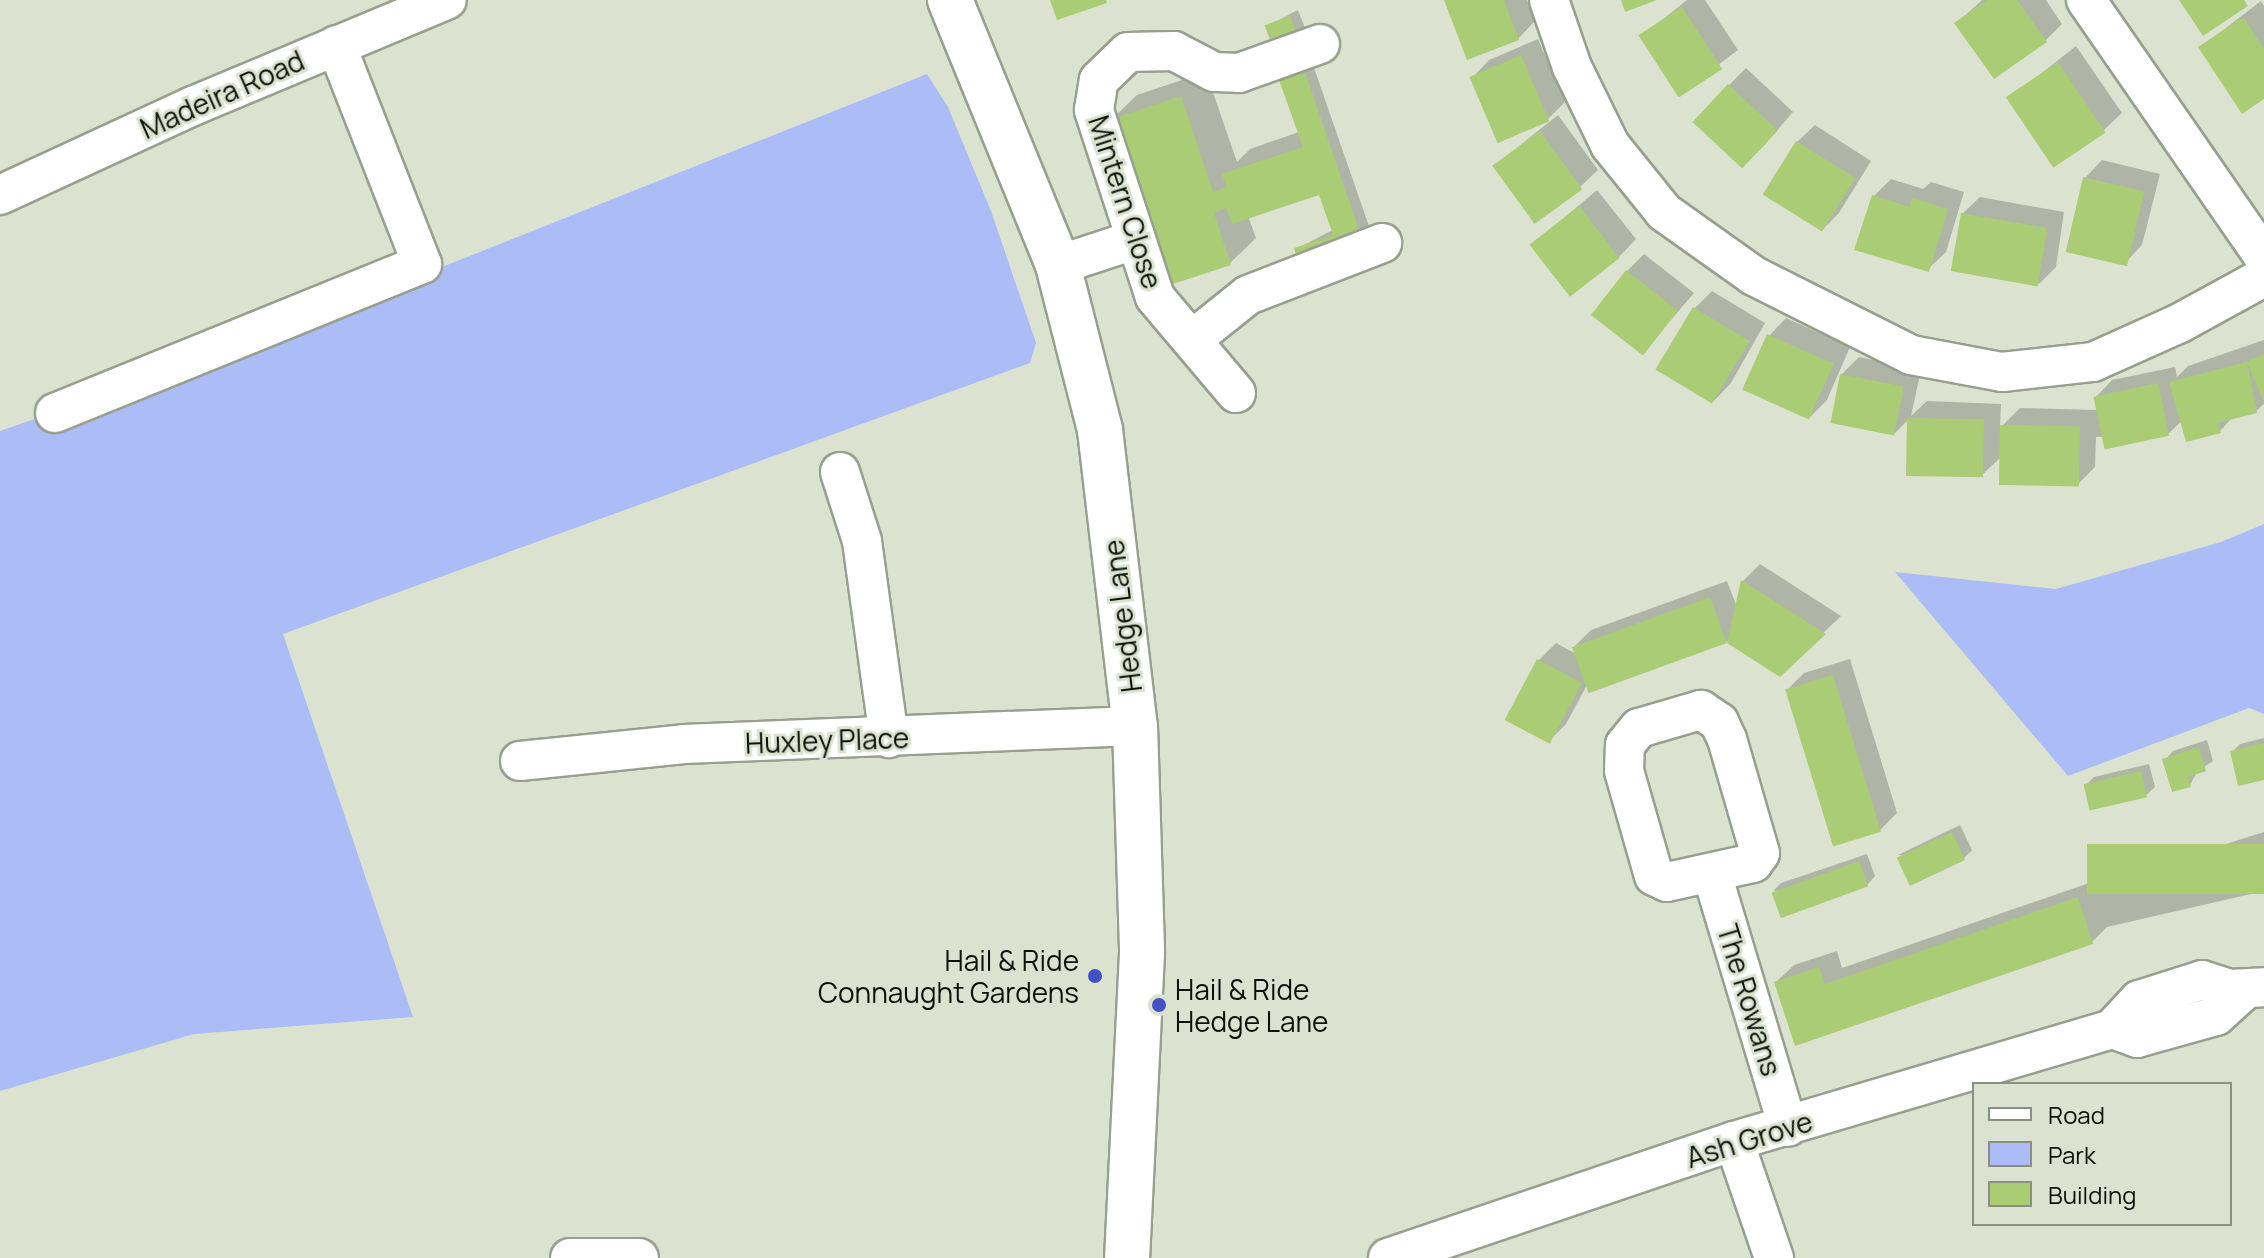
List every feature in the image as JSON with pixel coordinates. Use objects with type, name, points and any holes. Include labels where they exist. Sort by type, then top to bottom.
[{"type":"main road","name":"Hedge Lane","points":[[950,0],[1058,265],[1100,430],[1135,726],[1142,953],[1127,1258]]},
{"type":"street","name":"Madeira Road","points":[[0,195],[336,45],[447,0]]},
{"type":"street","points":[[1549,0],[1572,67],[1610,145],[1664,212],[1754,276],[1911,355],[2002,372],[2093,362],[2180,323],[2264,277]]},
{"type":"street","points":[[2086,0],[2264,257]]},
{"type":"street","name":"Mintern Close","points":[[1236,393],[1155,297],[1094,110],[1099,80],[1128,52],[1174,51],[1214,72],[1239,73],[1320,44]]},
{"type":"street","points":[[55,413],[422,264],[336,45]]},
{"type":"street","points":[[1058,265],[1134,240]]},
{"type":"street","points":[[1193,339],[1248,295],[1382,243]]},
{"type":"street","points":[[840,472],[862,541],[889,738]]},
{"type":"street","points":[[1701,710],[1719,722],[1727,739],[1760,853],[1753,863],[1712,874],[1667,882],[1654,876],[1624,771],[1625,745],[1639,728],[1701,710]]},
{"type":"street","name":"Huxley Place","points":[[520,761],[684,744],[1135,726]]},
{"type":"street","name":"The Rowans","points":[[1712,874],[1788,1127]]},
{"type":"street","name":"Ash Grove","points":[[1388,1258],[1734,1141],[2112,1029],[2137,1038],[2216,1016],[2255,988]]},
{"type":"street","points":[[1734,1141],[1774,1258]]},
{"type":"street","points":[[570,1258],[639,1258]]},
{"type":"green space","points":[[927,74],[948,107],[991,211],[1036,343],[1030,363],[283,634],[413,1017],[194,1034],[0,1091],[0,431],[236,349]]},
{"type":"green space","points":[[2264,524],[2264,714],[2249,708],[2068,776],[1895,572],[2056,589],[2221,542]]},
{"type":"building","points":[[1050,0],[1106,0],[1107,3],[1057,20]]},
{"type":"building","points":[[1444,0],[1504,0],[1519,40],[1467,60]]},
{"type":"building","points":[[1621,0],[1657,0],[1625,12]]},
{"type":"building","points":[[1987,0],[2017,0],[2047,42],[1994,79],[1954,23]]},
{"type":"building","points":[[2179,0],[2244,0],[2248,6],[2203,36]]},
{"type":"building","points":[[1682,7],[1722,69],[1679,97],[1638,35]]},
{"type":"building","points":[[1290,16],[1300,43],[1275,52],[1265,25]]},
{"type":"building","points":[[2243,17],[2264,49],[2264,99],[2242,114],[2198,47]]},
{"type":"building","points":[[1521,55],[1549,121],[1498,143],[1469,77]]},
{"type":"building","points":[[2058,62],[2106,132],[2053,168],[2006,97]]},
{"type":"building","points":[[1305,72],[1362,239],[1298,262],[1294,248],[1333,235],[1319,195],[1232,224],[1226,208],[1214,213],[1231,265],[1164,287],[1109,120],[1181,96],[1213,192],[1227,187],[1222,174],[1303,147],[1279,80]]},
{"type":"building","points":[[1728,84],[1778,130],[1742,168],[1693,122]]},
{"type":"building","points":[[1540,131],[1582,189],[1535,224],[1492,166]]},
{"type":"building","points":[[1796,141],[1855,178],[1822,232],[1763,194]]},
{"type":"building","points":[[2083,177],[2144,191],[2127,266],[2066,252]]},
{"type":"building","points":[[1872,195],[1909,207],[1912,198],[1948,209],[1929,272],[1854,250]]},
{"type":"building","points":[[1579,206],[1620,258],[1570,297],[1529,245]]},
{"type":"building","points":[[1961,213],[2048,228],[2037,286],[1951,271]]},
{"type":"building","points":[[1626,270],[1678,311],[1643,356],[1591,315]]},
{"type":"building","points":[[1693,307],[1750,341],[1712,404],[1655,370]]},
{"type":"building","points":[[1767,334],[1834,364],[1809,419],[1742,390]]},
{"type":"building","points":[[2264,354],[2264,402],[2247,362]]},
{"type":"building","points":[[2247,362],[2257,413],[2217,423],[2221,433],[2186,442],[2169,382]]},
{"type":"building","points":[[1840,374],[1904,386],[1894,435],[1830,423]]},
{"type":"building","points":[[2158,383],[2169,436],[2105,450],[2093,397]]},
{"type":"building","points":[[1907,418],[1984,419],[1983,477],[1906,476]]},
{"type":"building","points":[[2000,425],[2080,426],[2079,486],[1999,485]]},
{"type":"building","points":[[1741,580],[1826,634],[1780,677],[1727,643]]},
{"type":"building","points":[[1710,597],[1727,643],[1589,693],[1572,647]]},
{"type":"building","points":[[1537,659],[1582,683],[1550,744],[1505,720]]},
{"type":"building","points":[[1833,675],[1881,832],[1833,846],[1785,690]]},
{"type":"building","points":[[2264,743],[2264,780],[2238,786],[2230,751]]},
{"type":"building","points":[[2199,747],[2206,771],[2188,777],[2191,787],[2172,792],[2162,759]]},
{"type":"building","points":[[2141,771],[2147,797],[2090,811],[2084,784]]},
{"type":"building","points":[[1952,832],[1965,860],[1910,886],[1897,858]]},
{"type":"building","points":[[2087,844],[2264,844],[2264,894],[2087,894]]},
{"type":"building","points":[[1859,861],[1868,886],[1781,918],[1772,893]]},
{"type":"building","points":[[2078,897],[2093,944],[1795,1046],[1774,982],[1819,967],[1825,984]]},
{"type":"place","name":"Hail & Ride Connaught Gardens","points":[[1095,976]]},
{"type":"place","name":"Hail & Ride Hedge Lane","points":[[1159,1005]]}]
